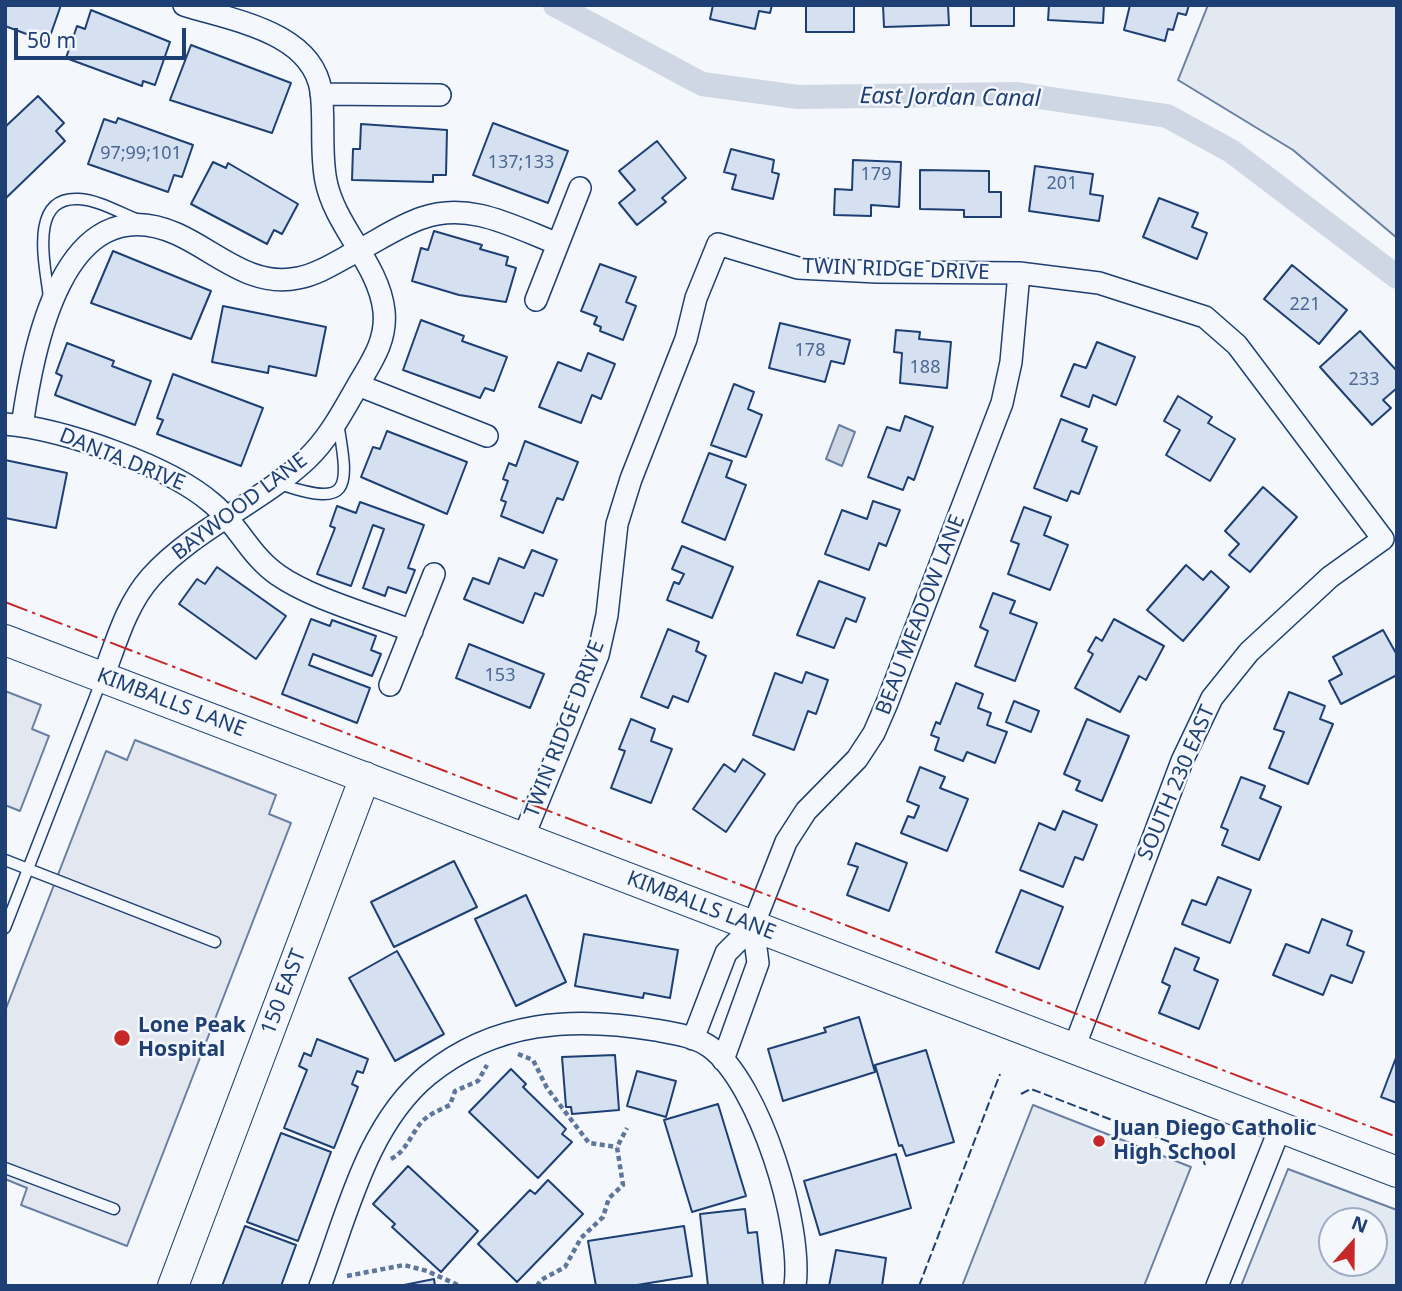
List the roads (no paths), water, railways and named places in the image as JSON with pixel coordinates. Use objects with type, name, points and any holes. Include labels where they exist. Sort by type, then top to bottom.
[{"type":"street","name":"BAYWOOD LANE","points":[[103,677],[128,610],[143,586],[172,558],[277,482],[318,448],[378,350],[384,323],[380,296],[326,182],[318,78],[307,62],[289,45],[270,34],[184,5]]},
{"type":"street","points":[[321,94],[440,95]]},
{"type":"street","points":[[536,300],[580,188]]},
{"type":"street","points":[[13,425],[50,307],[66,269],[84,247],[97,238],[124,228],[163,230],[244,272],[269,279],[311,275],[419,219],[452,211],[480,214],[558,244]]},
{"type":"street","name":"TWIN RIDGE DRIVE","points":[[523,838],[598,655],[607,615],[617,524],[631,479],[686,340],[696,298],[718,244],[798,268],[1019,274],[1099,284],[1205,317],[1237,345],[1383,539]]},
{"type":"street","name":"BEAU MEADOW LANE","points":[[753,926],[786,842],[806,810],[857,759],[874,733],[887,703],[1002,403],[1011,362],[1019,274]]},
{"type":"street","points":[[358,385],[487,436]]},
{"type":"street","name":"DANTA DRIVE","points":[[13,425],[76,439],[180,480],[204,496],[227,518],[257,556],[279,576],[412,631]]},
{"type":"street","name":"SOUTH 230 EAST","points":[[1074,1048],[1182,761],[1212,698],[1249,652],[1330,577],[1383,539]]},
{"type":"street","points":[[390,685],[434,574]]},
{"type":"street","name":"KIMBALLS LANE","points":[[5,640],[1397,1172]]},
{"type":"street","name":"150 EAST","points":[[173,1286],[365,777]]},
{"type":"street","points":[[709,1048],[726,953],[753,926]]},
{"type":"street","points":[[709,1048],[758,964],[753,926]]},
{"type":"street","points":[[320,1286],[383,1131],[404,1099],[436,1070],[481,1044],[538,1024],[577,1022],[640,1027],[709,1048],[751,1100],[769,1146],[792,1221],[797,1261],[795,1286]]},
{"type":"street","points":[[1217,1286],[1280,1128]]},
{"type":"lane","points":[[50,307],[43,226],[46,217],[60,203],[86,200],[163,230]]},
{"type":"lane","points":[[277,482],[320,496],[328,495],[341,486],[346,472],[337,420]]},
{"type":"lane","points":[[5,928],[103,677]]},
{"type":"lane","points":[[5,860],[215,942]]},
{"type":"lane","points":[[5,1168],[114,1209]]},
{"type":"waterway","name":"East Jordan Canal","points":[[555,5],[702,84],[798,97],[1018,94],[1167,116],[1231,151],[1397,277]]},
{"type":"place","name":"Lone Peak Hospital","points":[[122,1038]]},
{"type":"place","name":"Juan Diego Catholic High School","points":[[1099,1141]]}]
